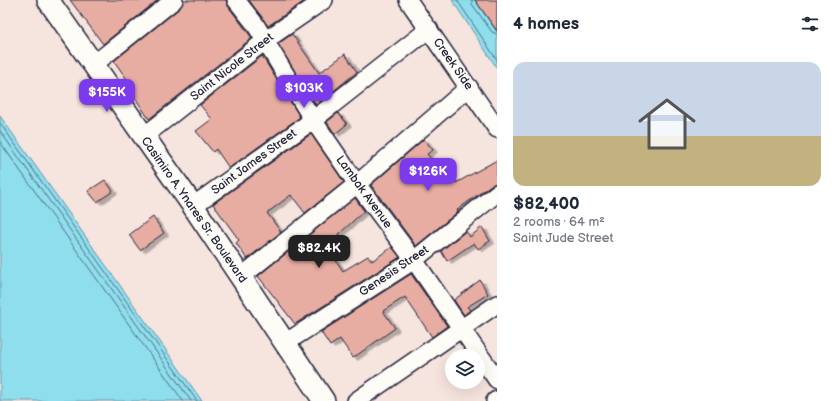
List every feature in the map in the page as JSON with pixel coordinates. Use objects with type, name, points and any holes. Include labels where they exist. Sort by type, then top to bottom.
[{"type":"main road","name":"Casimiro A. Ynares Sr. Boulevard","points":[[48,0],[143,137],[194,206],[324,401]]},
{"type":"street","points":[[94,65],[174,0]]},
{"type":"street","name":"Lambak Avenue","points":[[236,0],[266,40],[313,120],[357,184],[463,328],[497,380]]},
{"type":"street","name":"Saint Nicole Street","points":[[143,137],[266,40],[324,0]]},
{"type":"street","name":"Creek Side","points":[[408,0],[497,129]]},
{"type":"street","name":"Saint James Street","points":[[194,206],[313,120],[428,29]]},
{"type":"street","points":[[241,277],[357,184],[469,87]]},
{"type":"street","name":"Genesis Street","points":[[285,343],[414,260],[497,193]]},
{"type":"street","points":[[356,401],[497,304]]},
{"type":"water","points":[[452,0],[475,0],[497,32],[497,68]]},
{"type":"water","points":[[0,116],[202,401],[0,401]]},
{"type":"building","points":[[70,0],[158,0],[103,44]]},
{"type":"building","points":[[184,0],[226,0],[228,6],[252,38],[149,119],[132,93],[134,92],[125,79],[126,78],[114,61],[180,8]]},
{"type":"building","points":[[249,0],[306,0],[268,26]]},
{"type":"building","points":[[475,0],[497,0],[497,31]]},
{"type":"building","points":[[292,34],[319,73],[345,54],[357,72],[316,105],[278,44]]},
{"type":"building","points":[[262,56],[300,117],[229,168],[216,149],[213,152],[196,131],[212,119],[200,105]]},
{"type":"building","points":[[338,113],[347,124],[335,134],[327,122]]},
{"type":"building","points":[[311,134],[344,182],[305,213],[291,195],[267,213],[281,232],[247,259],[236,243],[239,240],[213,204]]},
{"type":"building","points":[[424,139],[433,150],[427,154],[448,180],[452,177],[456,183],[497,160],[497,183],[491,185],[457,210],[458,211],[454,215],[416,246],[371,185]]},
{"type":"building","points":[[105,180],[113,191],[97,202],[88,191]]},
{"type":"building","points":[[355,198],[364,211],[326,246],[343,271],[368,256],[372,261],[392,247],[400,257],[295,324],[258,276]]},
{"type":"building","points":[[153,217],[164,233],[140,250],[129,235]]},
{"type":"building","points":[[482,227],[490,241],[478,249],[474,243],[447,261],[441,251],[466,231],[470,237]]},
{"type":"building","points":[[411,274],[447,326],[432,337],[405,297],[383,311],[395,328],[353,358],[340,339],[330,346],[321,332]]},
{"type":"building","points":[[480,280],[488,294],[467,307],[470,310],[464,315],[454,300]]}]
